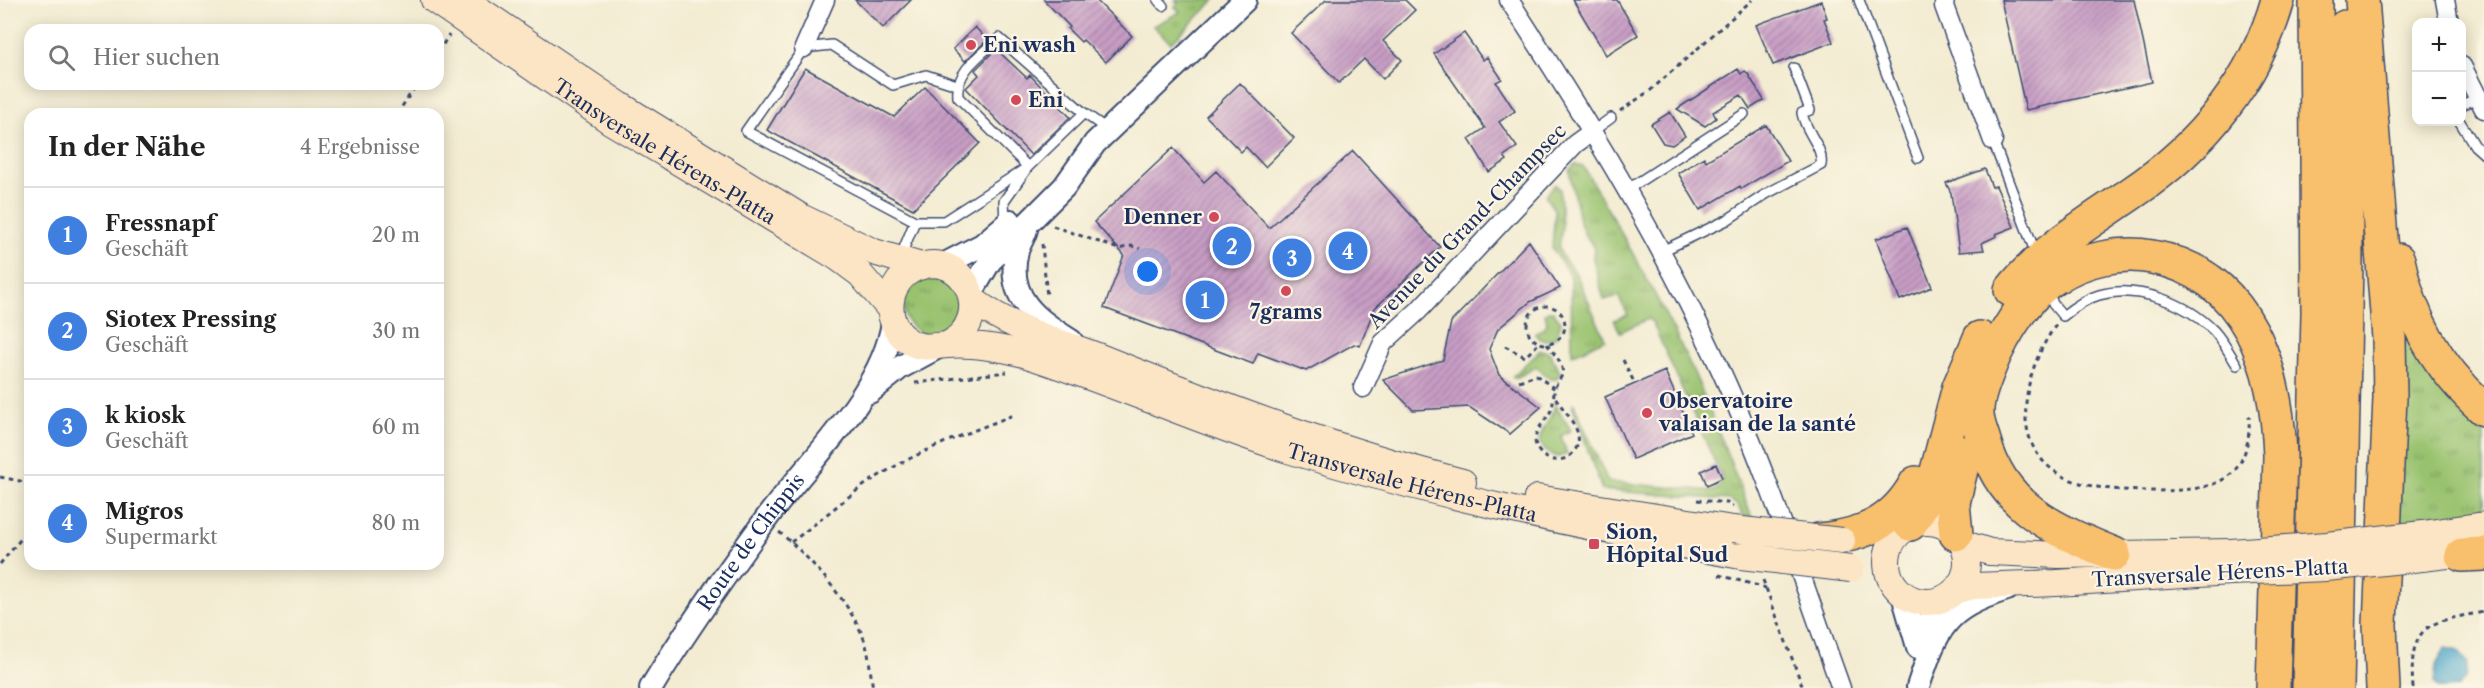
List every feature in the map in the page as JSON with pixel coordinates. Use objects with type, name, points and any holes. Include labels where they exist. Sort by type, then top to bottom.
[{"type":"highway","points":[[1960,539],[1953,497],[1965,408],[1967,364],[1993,315],[2016,284],[2058,246],[2153,178],[2202,135],[2226,106],[2250,70],[2268,31],[2278,0]]},
{"type":"highway","points":[[2309,688],[2318,313],[2316,0]]},
{"type":"highway","points":[[2337,688],[2346,264],[2344,0]]},
{"type":"highway","points":[[2362,0],[2389,358],[2390,398],[2380,626],[2383,688]]},
{"type":"highway","points":[[2374,148],[2399,266],[2415,318],[2444,368],[2484,409]]},
{"type":"highway","points":[[1834,540],[1857,534],[1874,526],[1892,514],[1903,502],[1965,408],[2010,326],[2038,292],[2066,271],[2104,258],[2141,255],[2164,260],[2190,269],[2224,294],[2248,323],[2261,349],[2272,384],[2279,424],[2280,471],[2273,688]]},
{"type":"highway","points":[[1903,530],[1933,486],[1965,408]]},
{"type":"highway","points":[[1965,408],[1995,471],[2017,500],[2048,524],[2114,554]]},
{"type":"main road","name":"Transversale Hérens-Platta","points":[[434,0],[609,121],[837,257],[860,274],[892,315]]},
{"type":"main road","name":"Transversale Hérens-Platta","points":[[465,0],[620,105],[791,211],[850,243],[920,264]]},
{"type":"main road","points":[[920,264],[959,276],[972,296],[972,314],[968,327],[959,338],[942,346],[924,347],[911,342],[899,333],[892,315],[891,296],[897,284],[920,264]]},
{"type":"main road","name":"Transversale Hérens-Platta","points":[[972,296],[993,315],[1026,331],[1087,352],[1291,431],[1460,481],[1553,501],[1733,529],[1859,541],[1903,530]]},
{"type":"main road","name":"Transversale Hérens-Platta","points":[[942,346],[1021,354],[1229,430],[1400,483],[1644,539],[1742,556],[1851,569],[1897,587]]},
{"type":"main road","points":[[1932,522],[1948,527],[1960,539],[1967,553],[1966,570],[1950,594],[1936,601],[1920,602],[1897,587],[1886,556],[1903,530],[1932,522]]},
{"type":"main road","name":"Transversale Hérens-Platta","points":[[1960,539],[1990,552],[2114,554],[2326,568],[2422,546],[2484,525]]},
{"type":"main road","name":"Transversale Hérens-Platta","points":[[2422,546],[2477,553]]},
{"type":"main road","name":"Transversale Hérens-Platta","points":[[1950,594],[1974,586],[2020,584],[2231,562]]},
{"type":"street","points":[[804,48],[825,0]]},
{"type":"street","points":[[920,264],[982,246],[1078,154],[1102,137],[1245,0]]},
{"type":"street","name":"Avenue du Grand-Champsec","points":[[1509,0],[1628,189],[1716,359],[1774,498],[1841,688]]},
{"type":"street","points":[[1945,0],[1944,6],[1993,141]]},
{"type":"street","points":[[2445,0],[2448,18]]},
{"type":"street","points":[[2464,72],[2474,104]]},
{"type":"street","name":"Avenue du Grand-Champsec","points":[[1363,388],[1383,343],[1418,310],[1575,144],[1593,131]]},
{"type":"street","points":[[1087,352],[1027,308],[1016,284],[1015,262],[1064,187],[1102,137]]},
{"type":"street","points":[[972,296],[990,261],[1038,229]]},
{"type":"street","name":"Route de Chippis","points":[[651,688],[701,612],[765,522],[860,401],[887,350],[892,315]]},
{"type":"street","name":"Route de Chippis","points":[[860,401],[901,367],[942,346]]},
{"type":"street","points":[[1918,688],[1935,639],[1945,622],[1961,608],[1982,597],[2020,584]]},
{"type":"street","points":[[1897,587],[1918,647],[1918,688]]},
{"type":"street","points":[[1918,647],[1933,613],[1950,594]]},
{"type":"lane","points":[[1859,0],[1918,158]]},
{"type":"lane","points":[[1028,166],[958,97],[957,85],[962,74],[999,38],[1084,113],[1102,137]]},
{"type":"lane","points":[[957,85],[926,75],[893,85],[832,45],[804,48],[746,132],[915,221],[944,221],[1028,166],[1084,113]]},
{"type":"lane","points":[[1662,251],[1727,220],[1766,194],[1821,165],[1823,157],[1803,120],[1802,113],[1810,110],[1794,68]]},
{"type":"lane","points":[[1628,189],[1744,114]]},
{"type":"lane","points":[[1593,131],[1611,118]]},
{"type":"lane","points":[[2462,126],[2475,146],[2484,154]]},
{"type":"lane","points":[[1993,141],[2034,249]]},
{"type":"lane","points":[[1005,225],[1004,201],[1028,166]]},
{"type":"lane","points":[[915,221],[920,264]]},
{"type":"lane","points":[[2049,294],[2053,304],[2063,316],[2087,300],[2106,293],[2157,297],[2183,308],[2209,326],[2237,365]]},
{"type":"path","points":[[1611,118],[1658,84],[1752,0]]},
{"type":"path","points":[[444,43],[450,34]]},
{"type":"path","points":[[401,108],[413,90]]},
{"type":"path","points":[[1048,299],[1038,229],[1119,249],[1132,246],[1140,249]]},
{"type":"path","points":[[1548,306],[1555,308],[1563,316],[1565,328],[1559,340],[1547,344],[1539,343],[1531,336],[1528,331],[1528,318],[1536,309],[1548,306]]},
{"type":"path","points":[[2063,316],[2037,356],[2030,376],[2025,408],[2029,435],[2037,450],[2051,467],[2064,476],[2098,486],[2148,491],[2179,490],[2210,484],[2232,473],[2241,462],[2248,436],[2249,413]]},
{"type":"path","points":[[1505,346],[1525,357],[1539,343]]},
{"type":"path","points":[[1547,344],[1562,369],[1562,377],[1555,389],[1548,417],[1538,429],[1536,445],[1543,456],[1557,461],[1570,456],[1578,444],[1579,437],[1577,430],[1554,395]]},
{"type":"path","points":[[1623,360],[1635,384]]},
{"type":"path","points":[[914,383],[1016,372]]},
{"type":"path","points":[[1519,381],[1536,375],[1555,389]]},
{"type":"path","points":[[791,542],[811,528],[831,509],[875,478],[918,453],[1016,414]]},
{"type":"path","points":[[0,477],[24,482]]},
{"type":"path","points":[[765,522],[791,542],[821,574],[858,626],[868,655],[873,688]]},
{"type":"path","points":[[0,564],[24,535]]},
{"type":"path","points":[[2413,688],[2412,654],[2417,639],[2424,629],[2439,620],[2484,612]]},
{"type":"green space","points":[[1175,0],[1215,0],[1171,43],[1153,26],[1180,12],[1175,7],[1178,3]]},
{"type":"green space","points":[[1575,164],[1583,166],[1641,268],[1681,346],[1702,391],[1752,518],[1743,516],[1738,506],[1730,500],[1602,490],[1573,402],[1608,482],[1714,491],[1719,488],[1722,478],[1652,322],[1648,319],[1620,332],[1614,320],[1628,315],[1618,296],[1604,300],[1593,259],[1594,246],[1585,235],[1579,220],[1569,170]]},
{"type":"green space","points":[[1555,184],[1560,189],[1562,228],[1559,247],[1561,255],[1576,274],[1605,339],[1572,355],[1571,277],[1552,248],[1555,211],[1545,196]]},
{"type":"green space","points":[[932,279],[947,284],[955,292],[960,307],[955,322],[947,330],[932,335],[917,330],[909,322],[904,307],[909,292],[917,284]]},
{"type":"green space","points":[[1553,311],[1561,322],[1557,336],[1545,340],[1534,333],[1544,328],[1547,323],[1545,314]]},
{"type":"green space","points":[[2403,312],[2484,422],[2484,514],[2399,522]]},
{"type":"green space","points":[[1540,350],[1549,352],[1560,372],[1557,379],[1550,379],[1536,367],[1516,378],[1512,377]]},
{"type":"green space","points":[[1555,405],[1571,430],[1561,436],[1567,454],[1558,457],[1546,452],[1539,441]]},
{"type":"water","points":[[2445,648],[2458,651],[2468,663],[2466,677],[2459,687],[2439,688],[2434,683],[2436,665]]},
{"type":"building","points":[[855,0],[911,0],[883,28]]},
{"type":"building","points":[[1044,0],[1096,0],[1132,36],[1106,62],[1068,29],[1070,27]]},
{"type":"building","points":[[1326,0],[1405,0],[1415,10],[1383,41],[1402,60],[1383,79],[1364,59],[1339,83],[1291,33]]},
{"type":"building","points":[[1573,0],[1617,0],[1638,35],[1606,55]]},
{"type":"building","points":[[2001,0],[2134,0],[2152,82],[2026,110]]},
{"type":"building","points":[[1821,1],[1827,18],[1824,19],[1833,42],[1773,65],[1756,25]]},
{"type":"building","name":"Eni wash","points":[[975,27],[987,40],[965,61],[953,49]]},
{"type":"building","points":[[1464,33],[1483,60],[1487,57],[1502,79],[1496,82],[1515,111],[1499,122],[1517,147],[1504,156],[1507,160],[1489,172],[1469,139],[1485,128],[1434,54]]},
{"type":"building","name":"Eni","points":[[996,49],[1027,78],[1030,75],[1070,117],[1031,155],[966,88],[979,75],[975,70]]},
{"type":"building","points":[[805,68],[894,117],[925,87],[980,143],[913,209],[767,130]]},
{"type":"building","points":[[1738,69],[1741,74],[1745,71],[1748,74],[1764,100],[1750,109],[1741,95],[1713,112],[1716,118],[1705,126],[1677,109]]},
{"type":"building","points":[[1240,83],[1294,138],[1265,167],[1246,147],[1241,152],[1206,116]]},
{"type":"building","points":[[1670,112],[1685,136],[1672,145],[1663,143],[1651,124]]},
{"type":"building","points":[[1766,125],[1788,161],[1700,210],[1678,173],[1704,157],[1706,161]]},
{"type":"building","points":[[1173,148],[1204,182],[1216,171],[1269,228],[1353,151],[1440,247],[1374,309],[1360,346],[1354,344],[1306,371],[1258,353],[1253,364],[1104,308],[1124,255],[1094,222]]},
{"type":"building","points":[[1985,169],[1992,187],[1996,186],[2014,227],[1982,243],[1984,250],[1959,252],[1951,193],[1946,183]]},
{"type":"building","points":[[1907,227],[1932,287],[1900,300],[1876,239]]},
{"type":"building","points":[[1529,241],[1560,288],[1530,302],[1498,329],[1489,349],[1499,375],[1541,407],[1510,434],[1469,407],[1413,410],[1383,380],[1443,360],[1451,322]]},
{"type":"building","points":[[1665,371],[1692,433],[1633,459],[1605,397]]},
{"type":"building","points":[[1716,464],[1722,478],[1707,485],[1701,471]]},
{"type":"place","name":"Eni wash","points":[[971,45]]},
{"type":"place","name":"Eni","points":[[1016,100]]},
{"type":"place","name":"Denner","points":[[1214,217]]},
{"type":"place","name":"Siotex Pressing","points":[[1232,246]]},
{"type":"place","name":"Migros","points":[[1348,251]]},
{"type":"place","name":"k kiosk","points":[[1292,258]]},
{"type":"place","name":"7grams","points":[[1286,291]]},
{"type":"place","name":"Fressnapf","points":[[1205,300]]},
{"type":"place","name":"Observatoire valaisan de la santé","points":[[1647,413]]},
{"type":"place","name":"Sion, Hôpital Sud","points":[[1594,544]]}]
